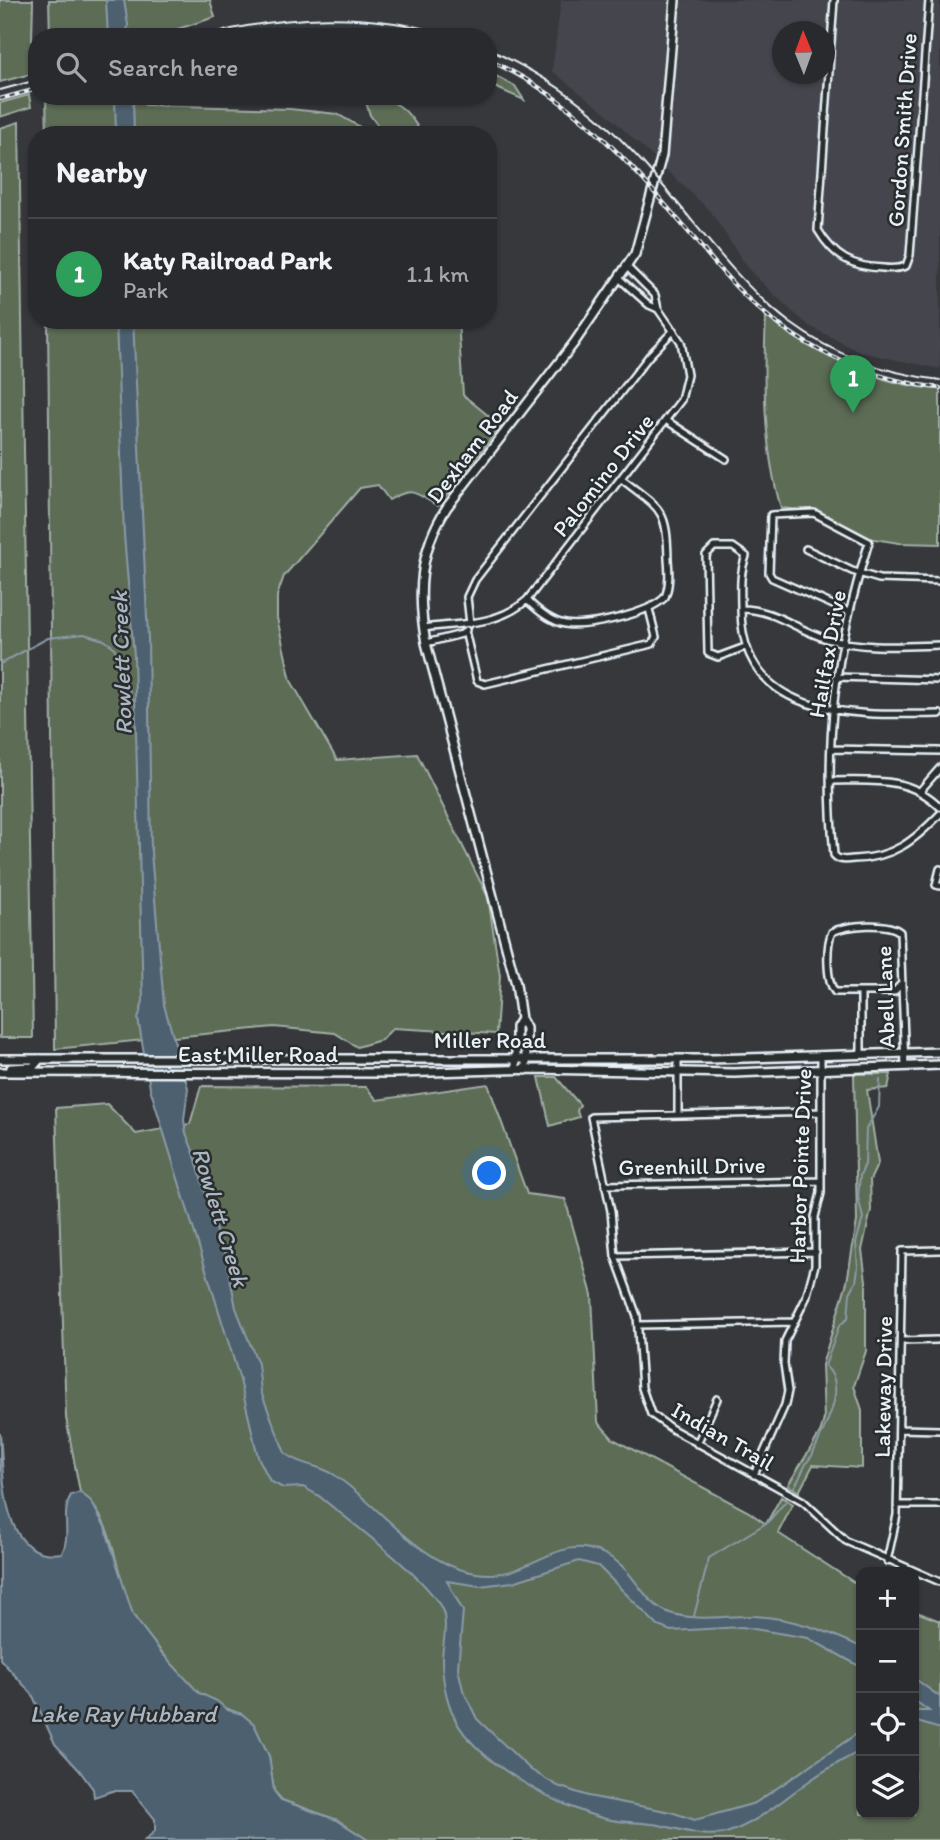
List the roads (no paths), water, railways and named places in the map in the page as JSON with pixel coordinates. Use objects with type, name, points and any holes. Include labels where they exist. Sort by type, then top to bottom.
[{"type":"main road","name":"Dexham Road","points":[[526,1070],[526,1028],[520,1019],[516,984],[426,643],[421,573],[440,517],[620,279],[642,234],[659,174],[675,0]]},
{"type":"main road","name":"Dexham Road","points":[[516,1070],[516,1027],[520,1019]]},
{"type":"main road","name":"Miller Road","points":[[40,1059],[678,1059],[940,1052]]},
{"type":"main road","points":[[908,1054],[909,1066]]},
{"type":"main road","points":[[0,1059],[40,1059]]},
{"type":"main road","points":[[0,1072],[33,1067],[40,1059]]},
{"type":"main road","name":"Miller Road","points":[[516,1070],[678,1073],[940,1065]]},
{"type":"main road","name":"East Miller Road","points":[[0,1072],[396,1073],[516,1070]]},
{"type":"street","name":"Gordon Smith Drive","points":[[834,0],[818,230],[829,248],[853,264],[899,269],[908,262],[929,0]]},
{"type":"street","name":"Palomino Drive","points":[[423,628],[458,622],[470,624],[503,616],[527,600],[623,480],[681,400],[687,374],[685,354],[674,330],[658,309],[650,289],[627,267]]},
{"type":"street","name":"Palomino Drive","points":[[620,279],[649,305],[658,309]]},
{"type":"street","points":[[426,643],[465,631],[470,624],[467,597],[475,580],[649,356],[674,330]]},
{"type":"street","points":[[667,421],[726,459]]},
{"type":"street","points":[[527,600],[554,620],[577,625],[649,609],[667,592],[667,523],[656,506],[623,480]]},
{"type":"street","name":"Hailfax Drive","points":[[849,612],[772,578],[769,518],[779,512],[814,513],[869,542],[849,612],[831,710],[835,856],[856,859],[891,854],[915,839],[940,814]]},
{"type":"street","points":[[745,647],[718,657],[708,653],[706,555],[714,547],[733,547],[746,556],[741,572],[745,647],[758,671],[777,688],[802,701],[831,710],[875,716],[940,714]]},
{"type":"street","points":[[806,549],[859,574],[895,581],[940,581]]},
{"type":"street","points":[[465,631],[477,681],[485,684],[652,644],[656,637],[649,609]]},
{"type":"street","points":[[741,609],[765,611],[813,634],[842,643],[877,646],[940,645]]},
{"type":"street","points":[[836,677],[940,680]]},
{"type":"street","points":[[831,750],[940,751]]},
{"type":"street","points":[[920,791],[940,768]]},
{"type":"street","points":[[831,781],[902,783],[920,791],[940,807]]},
{"type":"street","points":[[940,869],[936,885],[940,886]]},
{"type":"street","name":"Abell Lane","points":[[861,992],[840,992],[832,989],[829,940],[832,932],[840,928],[897,929],[902,939],[902,983],[908,1054]]},
{"type":"street","points":[[861,1054],[861,992],[894,992],[902,983]]},
{"type":"street","name":"Harbor Pointe Drive","points":[[754,1475],[785,1405],[788,1391],[784,1350],[806,1298],[816,1252],[815,1217],[821,1181],[821,1055]]},
{"type":"street","points":[[678,1059],[678,1114],[821,1112]]},
{"type":"street","name":"Indian Trail","points":[[678,1114],[594,1115],[590,1123],[606,1185],[615,1256],[634,1305],[638,1325],[640,1377],[647,1406],[659,1422],[803,1501],[846,1541],[887,1561],[940,1581]]},
{"type":"street","name":"Greenhill Drive","points":[[606,1185],[821,1181]]},
{"type":"street","name":"Lakeway Drive","points":[[887,1561],[895,1535],[897,1505],[902,1251],[940,1250]]},
{"type":"street","points":[[615,1256],[816,1252]]},
{"type":"street","points":[[638,1325],[794,1322]]},
{"type":"street","points":[[902,1341],[937,1340]]},
{"type":"street","points":[[697,1444],[717,1399]]},
{"type":"street","points":[[900,1429],[940,1430]]},
{"type":"street","points":[[897,1505],[940,1505]]},
{"type":"water","points":[[106,0],[124,0],[128,28],[108,28]]},
{"type":"water","points":[[115,105],[133,105],[134,126],[116,126]]},
{"type":"water","points":[[116,329],[133,329],[148,638],[151,852],[164,1005],[188,1088],[184,1120],[186,1133],[217,1235],[225,1252],[236,1308],[258,1364],[261,1392],[285,1453],[295,1460],[333,1474],[411,1540],[454,1567],[477,1573],[503,1573],[556,1552],[589,1549],[616,1561],[649,1599],[670,1613],[690,1617],[755,1616],[783,1619],[856,1645],[856,1664],[808,1638],[742,1627],[671,1631],[658,1626],[598,1566],[579,1561],[513,1582],[480,1586],[447,1581],[463,1611],[458,1668],[463,1690],[477,1719],[531,1770],[558,1786],[588,1796],[671,1812],[695,1820],[755,1803],[856,1734],[856,1753],[821,1773],[750,1823],[726,1833],[709,1835],[659,1825],[606,1819],[566,1805],[500,1767],[466,1735],[452,1712],[443,1673],[444,1615],[426,1587],[319,1496],[303,1487],[283,1488],[270,1481],[258,1457],[240,1380],[150,1088],[138,1019],[143,1001],[134,656],[124,535]]},
{"type":"water","name":"Lake Ray Hubbard","points":[[0,1433],[9,1512],[16,1530],[27,1544],[42,1552],[62,1553],[66,1539],[66,1509],[71,1495],[80,1492],[91,1501],[105,1527],[133,1615],[161,1652],[199,1693],[217,1701],[228,1710],[242,1714],[254,1724],[269,1756],[274,1791],[281,1800],[337,1820],[368,1840],[145,1840],[155,1831],[155,1819],[132,1791],[112,1791],[94,1797],[93,1789],[55,1744],[32,1694],[0,1659]]},
{"type":"water","points":[[919,1682],[940,1697],[940,1729],[919,1723],[919,1711],[929,1711],[919,1704]]},
{"type":"waterway","name":"Rowlett Creek","points":[[0,664],[48,638],[84,634],[104,640],[114,647],[134,703]]},
{"type":"waterway","points":[[794,1487],[812,1456],[835,1397],[832,1375],[825,1366],[839,1326],[848,1318],[850,1293],[856,1282],[856,1243],[863,1218],[858,1197],[860,1176],[865,1164],[866,1129],[879,1107],[880,1079]]},
{"type":"waterway","points":[[694,1616],[709,1558],[768,1522],[785,1502]]},
{"type":"tram line","points":[[237,28],[327,18],[391,22],[423,28]]},
{"type":"tram line","points":[[497,54],[551,83],[608,127],[749,286],[785,319],[827,346],[878,367],[940,380]]},
{"type":"tram line","points":[[0,90],[28,82]]},
{"type":"railway","points":[[497,64],[549,94],[601,136],[647,184],[731,282],[777,323],[819,350],[866,371],[940,388]]},
{"type":"railway","points":[[0,99],[28,91]]},
{"type":"place","name":"Katy Railroad Park","points":[[853,413]]}]
